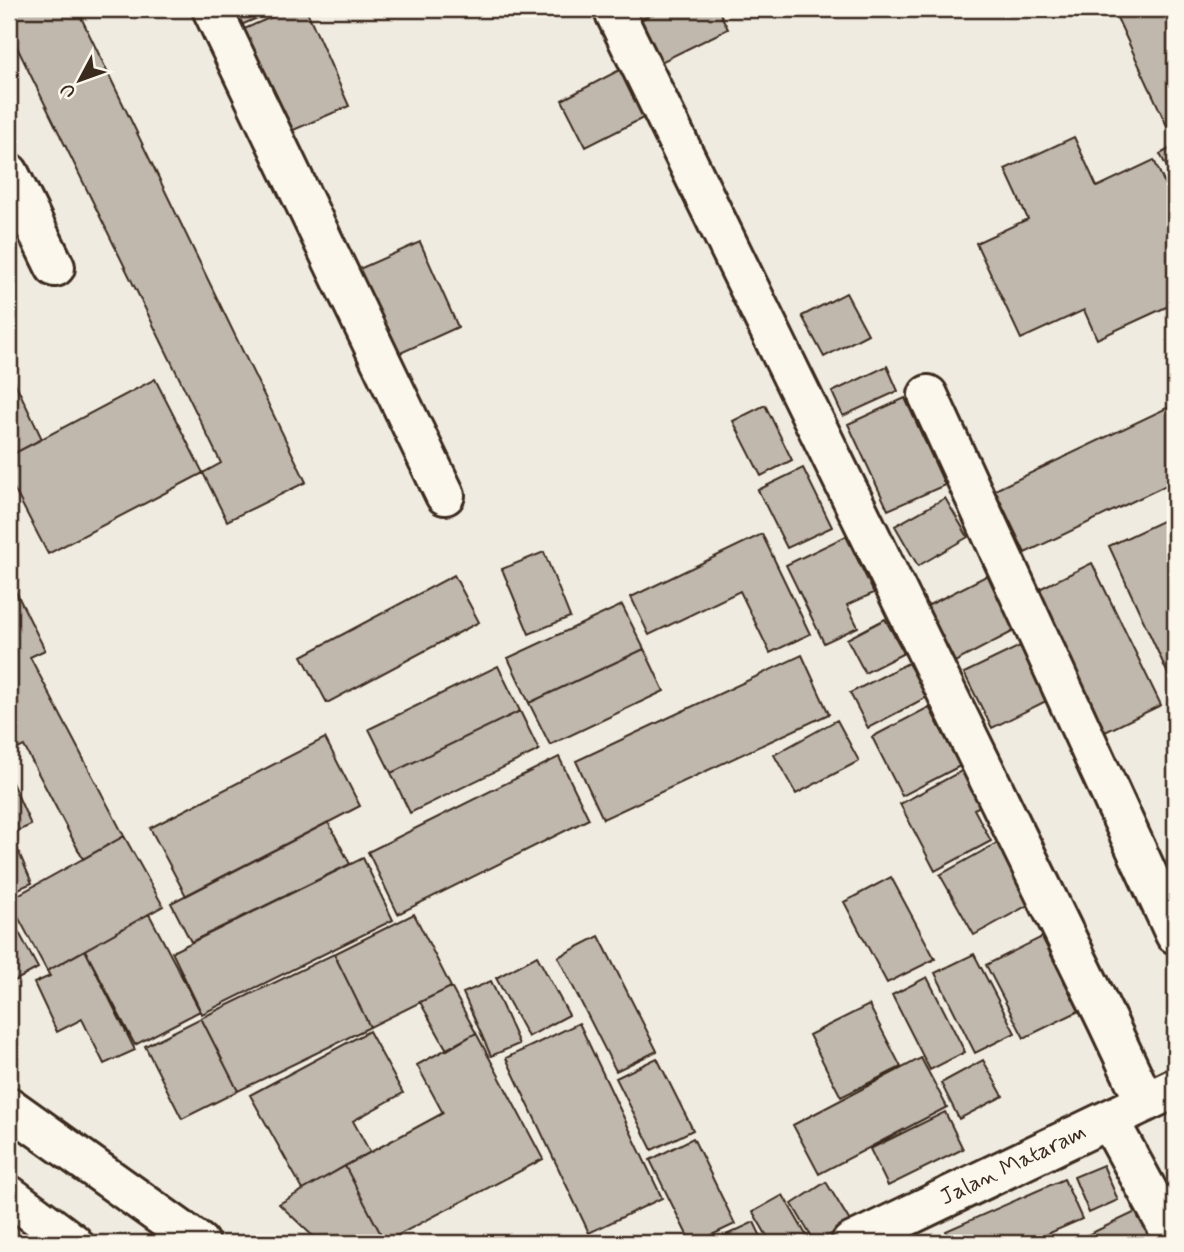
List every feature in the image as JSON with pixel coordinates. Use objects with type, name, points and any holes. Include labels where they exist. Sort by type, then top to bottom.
[{"type":"main road","points":[[212,9],[445,495]]},
{"type":"main road","points":[[613,9],[1083,971],[1160,1095]]},
{"type":"main road","points":[[9,173],[55,267]]},
{"type":"main road","points":[[928,395],[1175,934]]},
{"type":"main road","name":"Jalan Mataram","points":[[851,1243],[1160,1095]]},
{"type":"main road","points":[[9,1107],[199,1243]]},
{"type":"main road","points":[[1109,1120],[1175,1241]]},
{"type":"main road","points":[[9,1195],[73,1243]]},
{"type":"building","points":[[9,9],[77,9],[306,482],[227,521],[203,473],[221,463],[9,31]]},
{"type":"building","points":[[222,9],[278,9],[232,29]]},
{"type":"building","points":[[290,9],[306,9],[349,106],[282,135],[235,33]]},
{"type":"building","points":[[511,9],[529,9],[514,16]]},
{"type":"building","points":[[635,9],[662,9],[640,20]]},
{"type":"building","points":[[662,9],[718,9],[728,29],[661,62],[640,20]]},
{"type":"building","points":[[1113,9],[1175,9],[1175,122],[1167,126]]},
{"type":"building","points":[[627,66],[651,114],[586,147],[562,100]]},
{"type":"building","points":[[1074,137],[1097,187],[1154,160],[1175,206],[1175,268],[1168,271],[1175,286],[1175,303],[1097,339],[1084,310],[1021,339],[976,243],[1028,219],[1005,169]]},
{"type":"building","points":[[1175,146],[1175,183],[1160,154]]},
{"type":"building","points":[[420,242],[458,327],[394,356],[357,270]]},
{"type":"building","points":[[846,293],[868,334],[824,357],[802,316]]},
{"type":"building","points":[[887,366],[898,391],[843,416],[832,392]]},
{"type":"building","points":[[9,370],[42,439],[9,456]]},
{"type":"building","points":[[155,379],[203,473],[48,554],[9,479],[9,456]]},
{"type":"building","points":[[905,398],[945,485],[888,510],[848,424]]},
{"type":"building","points":[[1175,404],[1175,481],[1025,553],[995,490]]},
{"type":"building","points":[[765,405],[792,460],[761,476],[733,421]]},
{"type":"building","points":[[803,468],[832,527],[787,548],[758,490]]},
{"type":"building","points":[[945,498],[968,537],[918,566],[895,526]]},
{"type":"building","points":[[1175,515],[1175,689],[1109,546]]},
{"type":"building","points":[[762,534],[810,634],[770,653],[740,591],[649,635],[631,597]]},
{"type":"building","points":[[846,536],[874,593],[847,605],[858,627],[824,643],[786,565]]},
{"type":"building","points":[[544,552],[570,617],[529,634],[502,569]]},
{"type":"building","points":[[1092,563],[1161,705],[1097,736],[1027,595]]},
{"type":"building","points":[[454,575],[479,622],[327,703],[302,656]]},
{"type":"building","points":[[988,575],[1016,630],[955,662],[927,606]]},
{"type":"building","points":[[9,578],[45,650],[30,657],[124,836],[83,859],[24,746],[9,753]]},
{"type":"building","points":[[622,605],[644,649],[529,703],[508,658]]},
{"type":"building","points":[[885,619],[904,653],[865,673],[847,639]]},
{"type":"building","points":[[1020,646],[1048,700],[992,728],[964,673]]},
{"type":"building","points":[[644,649],[664,691],[550,745],[529,703]]},
{"type":"building","points":[[802,655],[829,714],[603,819],[576,761]]},
{"type":"building","points":[[908,663],[927,697],[868,728],[850,693]]},
{"type":"building","points":[[498,666],[520,711],[391,773],[369,729]]},
{"type":"building","points":[[929,707],[960,766],[902,796],[872,737]]},
{"type":"building","points":[[520,711],[539,750],[410,813],[391,773]]},
{"type":"building","points":[[837,720],[859,761],[796,794],[774,755]]},
{"type":"building","points":[[325,738],[360,806],[186,896],[150,828]]},
{"type":"building","points":[[559,757],[589,819],[398,914],[368,852]]},
{"type":"building","points":[[965,769],[985,804],[974,809],[991,841],[935,871],[900,804]]},
{"type":"building","points":[[9,776],[31,825],[9,835]]},
{"type":"building","points":[[328,822],[350,864],[191,942],[171,903]]},
{"type":"building","points":[[11,834],[32,883],[9,893],[9,835]]},
{"type":"building","points":[[124,836],[163,906],[47,971],[9,900]]},
{"type":"building","points":[[1004,839],[1037,900],[974,935],[940,875]]},
{"type":"building","points":[[363,858],[393,920],[202,1014],[172,952]]},
{"type":"building","points":[[891,877],[935,959],[887,983],[844,902]]},
{"type":"building","points":[[9,914],[38,968],[9,984]]},
{"type":"building","points":[[149,914],[200,1011],[135,1045],[85,950]]},
{"type":"building","points":[[414,914],[451,987],[370,1027],[334,954]]},
{"type":"building","points":[[599,936],[657,1051],[616,1071],[558,957]]},
{"type":"building","points":[[1042,937],[1079,1011],[1024,1038],[986,965]]},
{"type":"building","points":[[85,950],[135,1050],[104,1064],[82,1019],[57,1032],[34,983],[50,976],[47,971]]},
{"type":"building","points":[[334,954],[370,1027],[238,1091],[201,1018]]},
{"type":"building","points":[[974,954],[1015,1033],[975,1053],[935,973]]},
{"type":"building","points":[[537,956],[569,1015],[528,1037],[496,978]]},
{"type":"building","points":[[927,977],[965,1052],[930,1070],[892,995]]},
{"type":"building","points":[[491,981],[519,1044],[491,1056],[463,993]]},
{"type":"building","points":[[451,987],[476,1033],[447,1050],[420,1002]]},
{"type":"building","points":[[869,1005],[901,1067],[841,1097],[809,1035]]},
{"type":"building","points":[[201,1018],[238,1091],[182,1119],[145,1046]]},
{"type":"building","points":[[579,1023],[662,1198],[589,1233],[506,1058]]},
{"type":"building","points":[[369,1031],[403,1093],[353,1121],[370,1152],[303,1190],[250,1095]]},
{"type":"building","points":[[476,1033],[543,1159],[385,1242],[345,1166],[443,1113],[417,1065]]},
{"type":"building","points":[[657,1058],[693,1130],[652,1150],[616,1078]]},
{"type":"building","points":[[921,1058],[947,1107],[819,1174],[793,1125]]},
{"type":"building","points":[[983,1060],[1003,1096],[959,1119],[941,1083]]},
{"type":"building","points":[[945,1112],[963,1149],[888,1186],[870,1149]]},
{"type":"building","points":[[693,1138],[735,1224],[691,1243],[650,1160]]},
{"type":"building","points":[[1103,1165],[1118,1200],[1089,1213],[1074,1177]]},
{"type":"building","points":[[345,1166],[385,1242],[320,1243],[279,1204]]},
{"type":"building","points":[[1064,1179],[1082,1219],[1027,1243],[951,1243],[946,1231]]},
{"type":"building","points":[[826,1182],[851,1223],[815,1243],[792,1204]]},
{"type":"building","points":[[783,1195],[809,1240],[804,1243],[771,1243],[753,1212]]},
{"type":"building","points":[[1150,1205],[1169,1243],[1071,1243]]},
{"type":"building","points":[[754,1222],[764,1243],[709,1243]]}]
